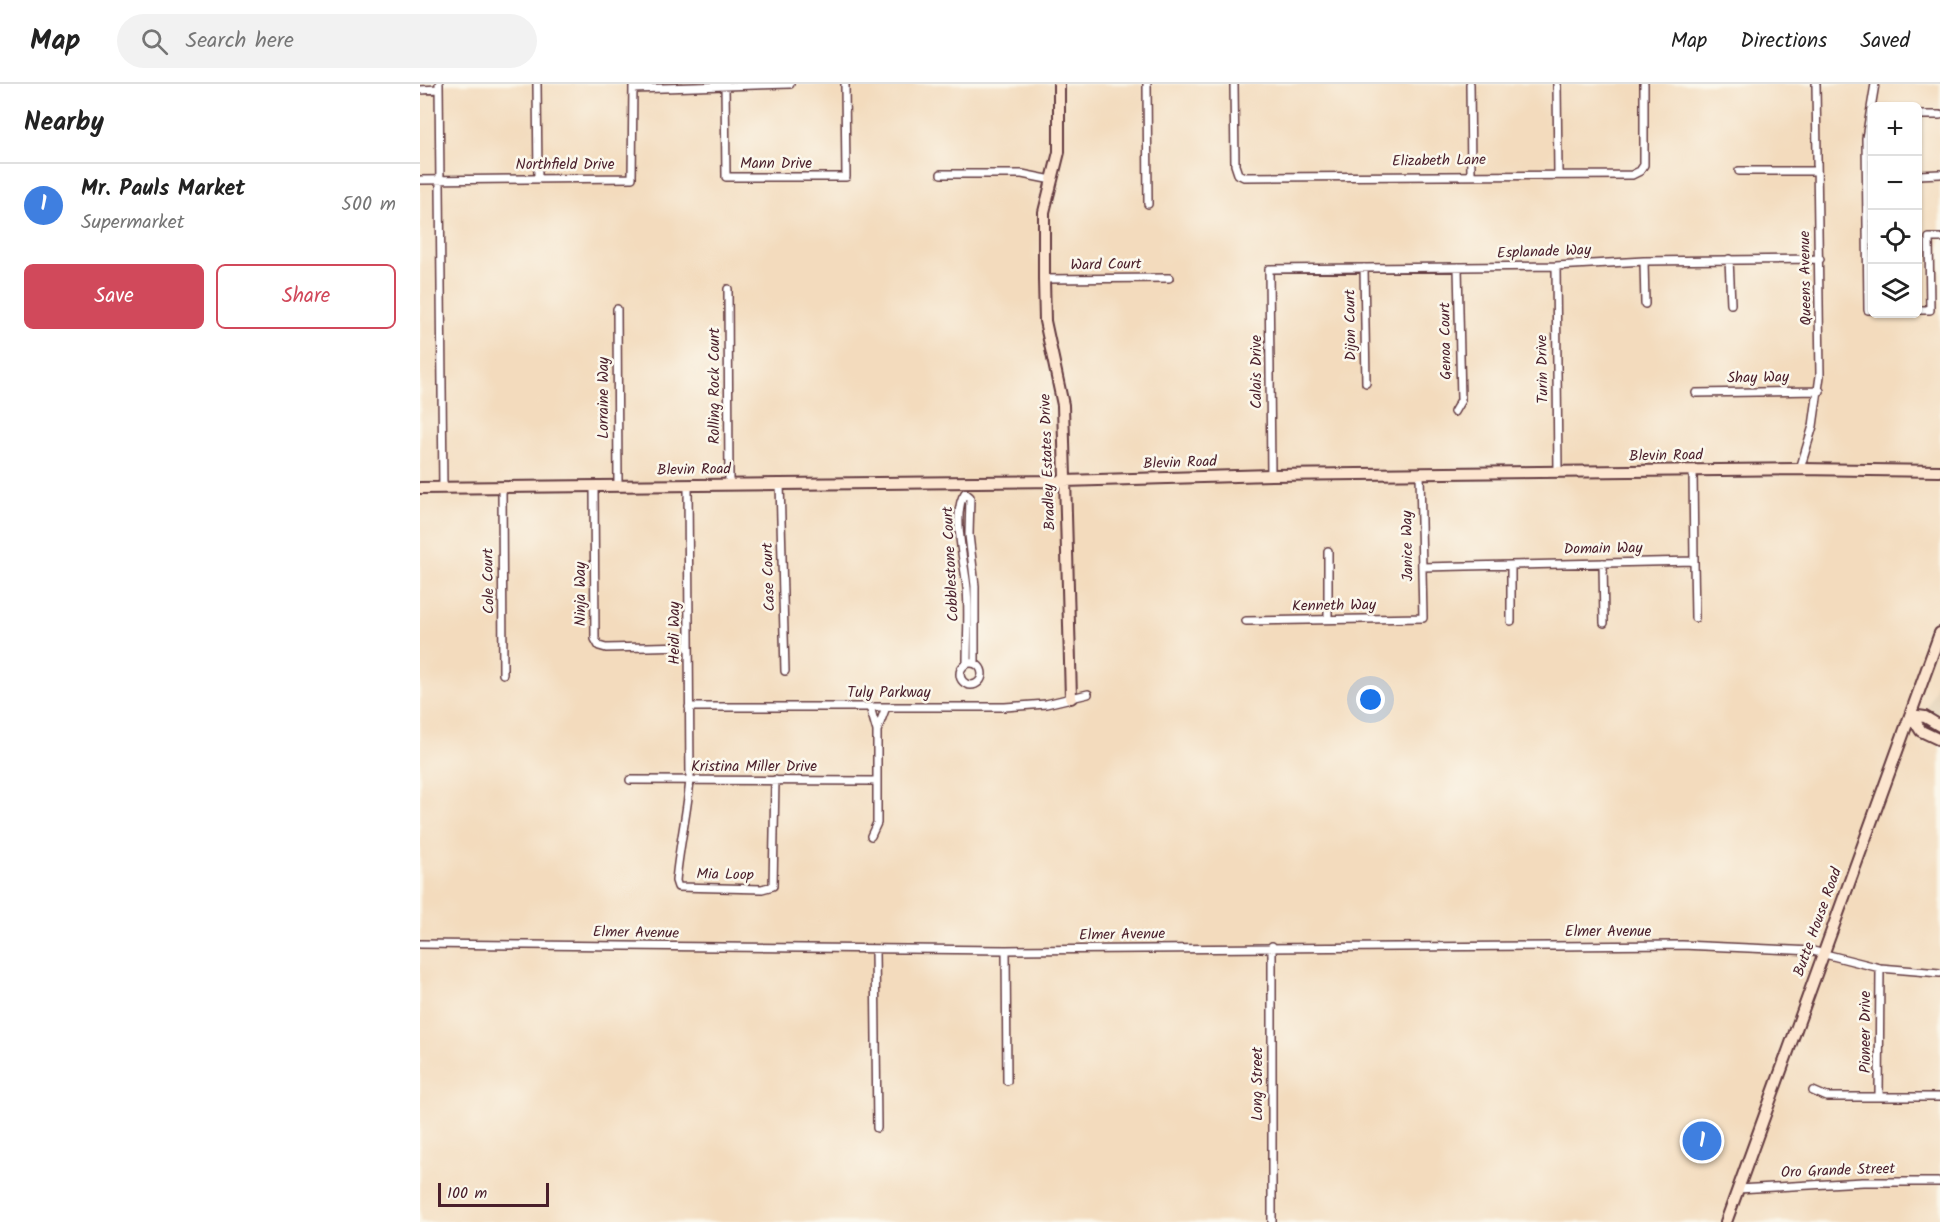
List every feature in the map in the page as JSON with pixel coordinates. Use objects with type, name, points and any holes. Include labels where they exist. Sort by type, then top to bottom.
[{"type":"street","points":[[537,84],[538,179]]},
{"type":"street","points":[[633,86],[790,84]]},
{"type":"street","name":"Mann Drive","points":[[725,85],[726,177],[846,177],[845,84]]},
{"type":"street","name":"Bradley Estates Drive","points":[[1059,84],[1060,138],[1044,212],[1044,279],[1045,321],[1063,405],[1071,698]]},
{"type":"street","points":[[1147,84],[1148,204]]},
{"type":"street","name":"Elizabeth Lane","points":[[1234,84],[1238,174],[1244,177],[1471,174],[1632,175],[1640,171],[1644,165],[1644,84]]},
{"type":"street","points":[[1470,84],[1471,174]]},
{"type":"street","points":[[1557,84],[1558,174]]},
{"type":"street","name":"Queens Avenue","points":[[1800,470],[1820,391],[1816,84]]},
{"type":"street","points":[[1873,102],[1875,84]]},
{"type":"street","name":"Northfield Drive","points":[[420,180],[632,178],[633,86]]},
{"type":"street","points":[[420,90],[439,87],[443,488]]},
{"type":"street","points":[[1922,115],[1940,115]]},
{"type":"street","points":[[1739,171],[1817,171]]},
{"type":"street","points":[[941,174],[1022,174],[1052,180]]},
{"type":"street","points":[[1922,175],[1940,174]]},
{"type":"street","points":[[1869,210],[1870,264]]},
{"type":"street","points":[[1922,310],[1930,310],[1929,238],[1940,238]]},
{"type":"street","points":[[1729,259],[1731,304]]},
{"type":"street","name":"Esplanade Way","points":[[1269,269],[1556,266],[1644,261],[1820,259]]},
{"type":"street","points":[[1644,261],[1645,304]]},
{"type":"street","name":"Turin Drive","points":[[1556,266],[1558,472]]},
{"type":"street","name":"Genoa Court","points":[[1454,412],[1461,400],[1458,267]]},
{"type":"street","name":"Dijon Court","points":[[1364,268],[1366,382]]},
{"type":"street","name":"Calais Drive","points":[[1269,269],[1271,475]]},
{"type":"street","name":"Ward Court","points":[[1044,279],[1169,278]]},
{"type":"street","name":"Rolling Rock Court","points":[[728,289],[729,484]]},
{"type":"street","name":"Lorraine Way","points":[[617,309],[618,486]]},
{"type":"street","name":"Shay Way","points":[[1696,393],[1820,391]]},
{"type":"street","name":"Blevin Road","points":[[420,488],[780,483],[965,487],[1064,481],[1271,475],[1800,470],[1940,471]]},
{"type":"street","points":[[1692,471],[1695,618]]},
{"type":"street","name":"Janice Way","points":[[1420,474],[1423,618]]},
{"type":"street","name":"Case Court","points":[[780,483],[785,671]]},
{"type":"street","name":"Heidi Way","points":[[688,485],[690,780]]},
{"type":"street","name":"Ninja Way","points":[[594,486],[595,639],[599,645],[606,648],[689,646]]},
{"type":"street","name":"Cole Court","points":[[502,487],[504,674]]},
{"type":"street","name":"Cobblestone Court","points":[[965,487],[970,497],[971,663]]},
{"type":"street","name":"Cobblestone Court","points":[[965,487],[960,500],[961,535],[971,599]]},
{"type":"street","points":[[961,535],[969,535]]},
{"type":"street","points":[[1328,551],[1328,620]]},
{"type":"street","name":"Domain Way","points":[[1422,567],[1695,561]]},
{"type":"street","points":[[1603,563],[1604,623]]},
{"type":"street","points":[[1511,565],[1511,621]]},
{"type":"street","name":"Kenneth Way","points":[[1246,621],[1423,618]]},
{"type":"street","name":"Butte House Road","points":[[1726,1222],[1940,633]]},
{"type":"street","name":"Tuly Parkway","points":[[689,707],[1029,706],[1088,694]]},
{"type":"street","points":[[870,707],[877,731],[877,823],[872,836]]},
{"type":"street","points":[[877,731],[886,713],[886,707]]},
{"type":"street","points":[[1911,715],[1925,717],[1940,726]]},
{"type":"street","points":[[1911,715],[1921,731],[1940,740]]},
{"type":"street","name":"Kristina Miller Drive","points":[[630,780],[877,781]]},
{"type":"street","name":"Mia Loop","points":[[690,780],[687,809],[679,843],[676,881],[678,886],[762,889],[773,886],[774,879],[774,780]]},
{"type":"street","name":"Elmer Avenue","points":[[420,945],[1006,950],[1272,946],[1682,945],[1813,951],[1880,968],[1940,973]]},
{"type":"street","name":"Long Street","points":[[1272,946],[1272,1222]]},
{"type":"street","points":[[875,949],[877,1128]]},
{"type":"street","points":[[1006,950],[1007,1081]]},
{"type":"street","name":"Pioneer Drive","points":[[1879,1097],[1880,968]]},
{"type":"street","points":[[1813,1091],[1827,1097],[1940,1097]]},
{"type":"street","name":"Oro Grande Street","points":[[1738,1189],[1863,1182],[1940,1182]]},
{"type":"shaded area","points":[[1940,674],[1940,719],[1927,708]]},
{"type":"place","name":"Mr. Pauls Market","points":[[1702,1141]]}]
